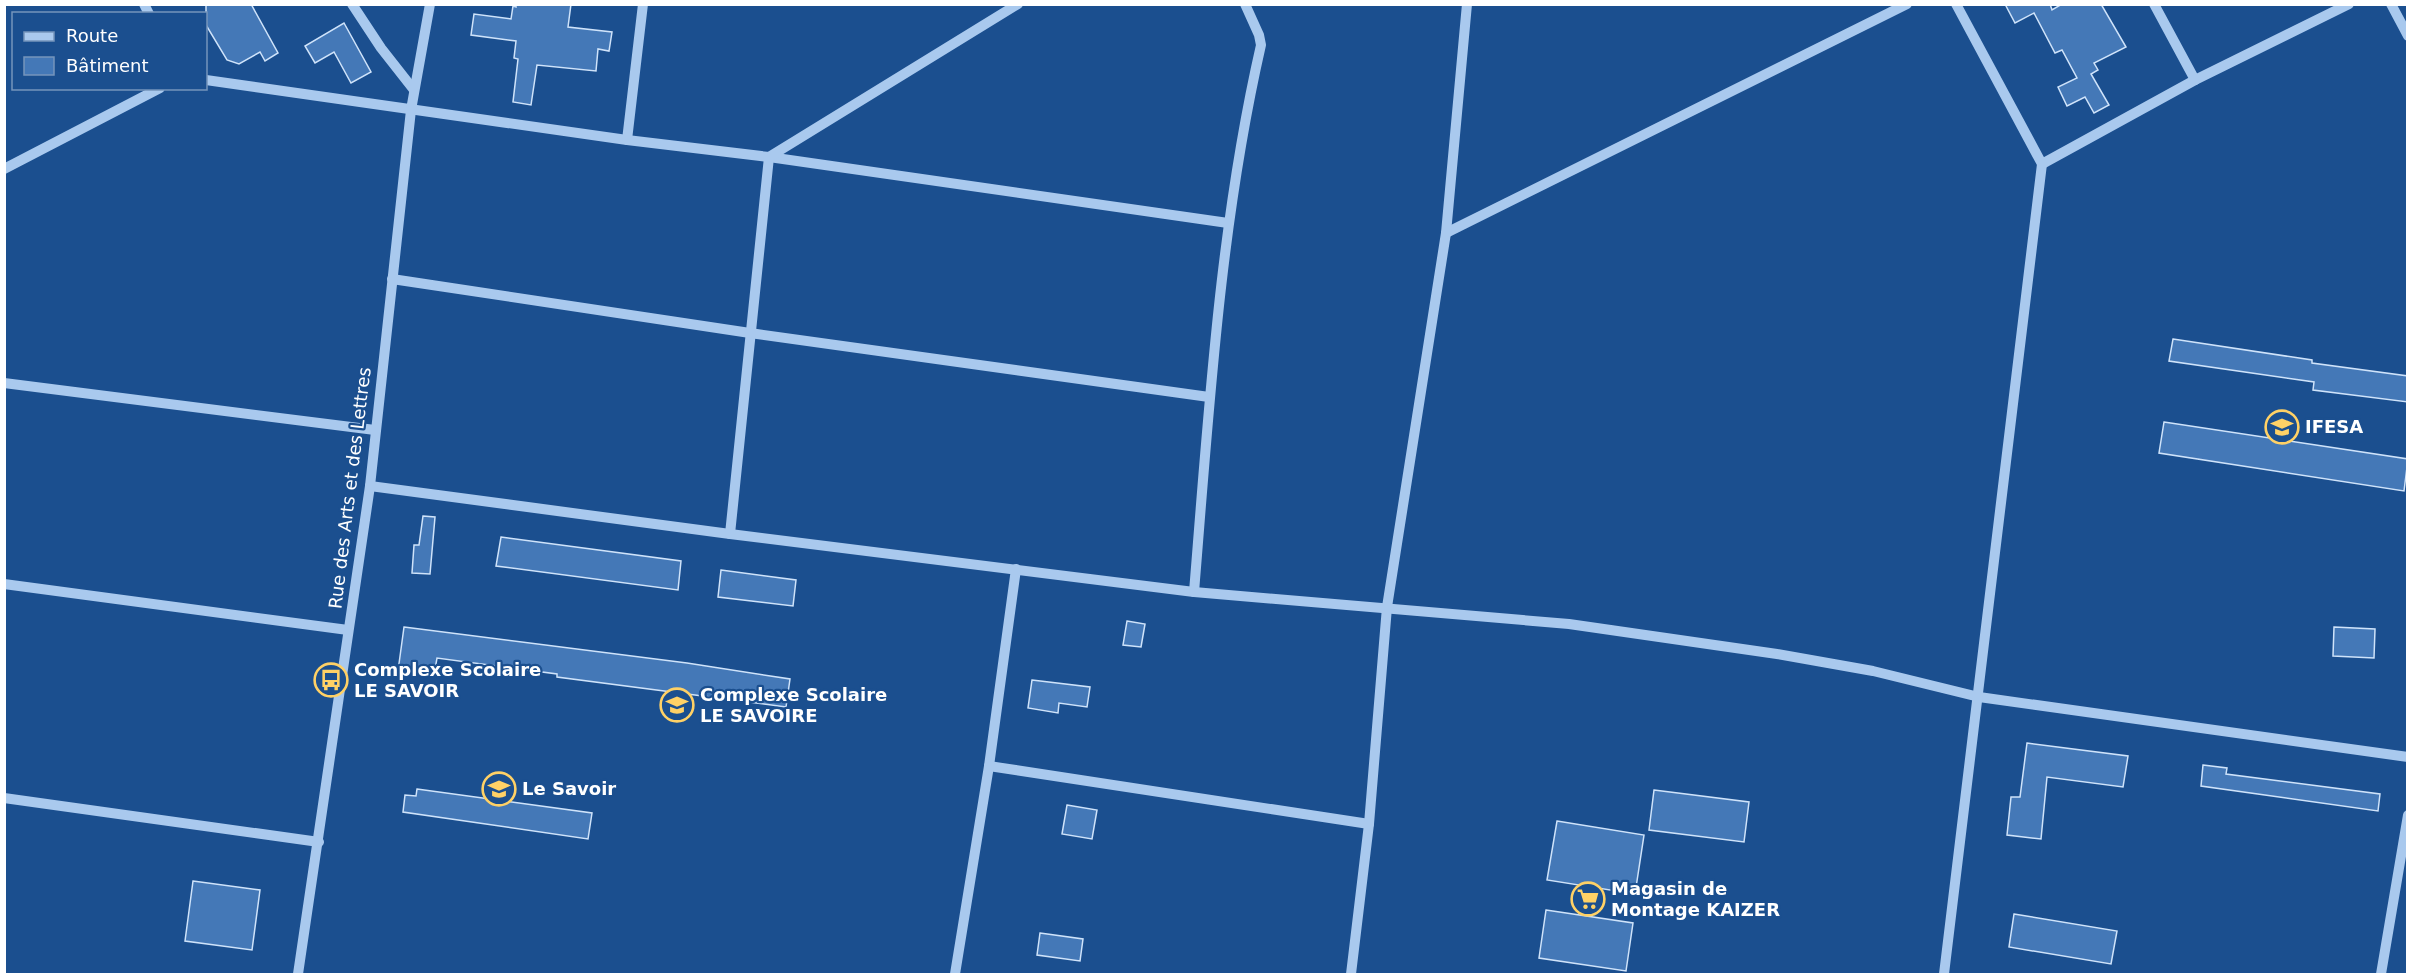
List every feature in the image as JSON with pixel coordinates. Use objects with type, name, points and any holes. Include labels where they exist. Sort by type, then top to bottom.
[{"type":"street","points":[[352,4],[381,48],[414,90]]},
{"type":"street","name":"Rue des Arts et des Lettres","points":[[298,975],[370,486],[411,110],[430,4]]},
{"type":"street","points":[[627,140],[643,4]]},
{"type":"street","points":[[770,156],[1017,4]]},
{"type":"street","points":[[1194,592],[1209,397],[1228,223],[1261,45],[1245,4]]},
{"type":"street","points":[[1351,975],[1369,824],[1387,607],[1446,233],[1467,4]]},
{"type":"street","points":[[1446,233],[1907,4]]},
{"type":"street","points":[[1944,975],[2042,164],[1956,4]]},
{"type":"street","points":[[2154,4],[2195,80]]},
{"type":"street","points":[[2042,164],[2195,80],[2349,4]]},
{"type":"street","points":[[2391,4],[2408,36]]},
{"type":"street","points":[[207,80],[627,140],[770,156],[1228,223]]},
{"type":"street","points":[[4,169],[156,90]]},
{"type":"street","points":[[730,534],[770,156]]},
{"type":"street","points":[[392,279],[750,333],[1209,397]]},
{"type":"street","points":[[4,383],[375,429]]},
{"type":"street","points":[[370,486],[1194,592],[1569,624],[1765,652],[1873,671],[1979,697],[2408,757]]},
{"type":"street","points":[[955,975],[989,765],[1016,569]]},
{"type":"street","points":[[4,584],[348,630]]},
{"type":"street","points":[[989,765],[1369,824]]},
{"type":"street","points":[[4,798],[319,842]]},
{"type":"street","points":[[2381,975],[2408,815]]},
{"type":"building","points":[[206,4],[251,4],[278,53],[265,61],[260,52],[239,64],[227,60],[207,27]]},
{"type":"building","points":[[516,4],[571,4],[568,27],[612,32],[609,51],[598,49],[596,71],[537,65],[531,105],[513,102],[518,59],[514,58],[516,41],[471,35],[474,14],[511,19],[513,6],[516,7]]},
{"type":"building","points":[[2005,4],[2050,4],[2052,10],[2062,4],[2101,4],[2126,47],[2094,63],[2098,70],[2091,74],[2109,105],[2094,113],[2085,97],[2067,106],[2058,87],[2077,78],[2062,50],[2055,53],[2034,13],[2015,23]]},
{"type":"building","points":[[344,23],[371,72],[351,83],[334,52],[315,63],[305,46]]},
{"type":"building","points":[[2173,339],[2312,360],[2312,363],[2408,376],[2408,402],[2313,390],[2314,382],[2169,361]]},
{"type":"building","points":[[2164,422],[2408,459],[2404,491],[2159,453]]},
{"type":"building","points":[[423,516],[435,517],[430,574],[412,573],[414,545],[419,545]]},
{"type":"building","points":[[501,537],[681,561],[678,590],[496,566]]},
{"type":"building","points":[[721,570],[796,580],[793,606],[718,597]]},
{"type":"building","points":[[1127,621],[1145,624],[1141,647],[1123,645]]},
{"type":"building","points":[[404,627],[687,663],[790,679],[786,707],[557,677],[557,674],[437,658],[434,675],[398,671]]},
{"type":"building","points":[[2334,627],[2375,629],[2374,658],[2333,656]]},
{"type":"building","points":[[1032,680],[1090,687],[1087,707],[1059,703],[1058,713],[1028,708]]},
{"type":"building","points":[[2027,743],[2128,756],[2123,787],[2047,777],[2041,839],[2007,835],[2011,797],[2020,797]]},
{"type":"building","points":[[2203,765],[2227,768],[2226,774],[2380,794],[2378,811],[2201,786]]},
{"type":"building","points":[[417,789],[592,813],[588,839],[403,812],[405,795],[416,796]]},
{"type":"building","points":[[1654,790],[1749,802],[1744,842],[1649,830]]},
{"type":"building","points":[[1067,805],[1097,810],[1092,839],[1062,834]]},
{"type":"building","points":[[1557,821],[1644,835],[1635,894],[1547,880]]},
{"type":"building","points":[[193,881],[260,890],[252,950],[185,941]]},
{"type":"building","points":[[1546,910],[1633,923],[1626,971],[1539,958]]},
{"type":"building","points":[[2014,914],[2117,931],[2111,964],[2009,947]]},
{"type":"building","points":[[1040,933],[1083,939],[1080,961],[1037,955]]},
{"type":"place","name":"IFESA","points":[[2282,427]]},
{"type":"place","name":"Complexe Scolaire LE SAVOIR","points":[[331,680]]},
{"type":"place","name":"Complexe Scolaire LE SAVOIRE","points":[[677,705]]},
{"type":"place","name":"Le Savoir","points":[[499,789]]},
{"type":"place","name":"Magasin de Montage KAIZER","points":[[1588,899]]}]
